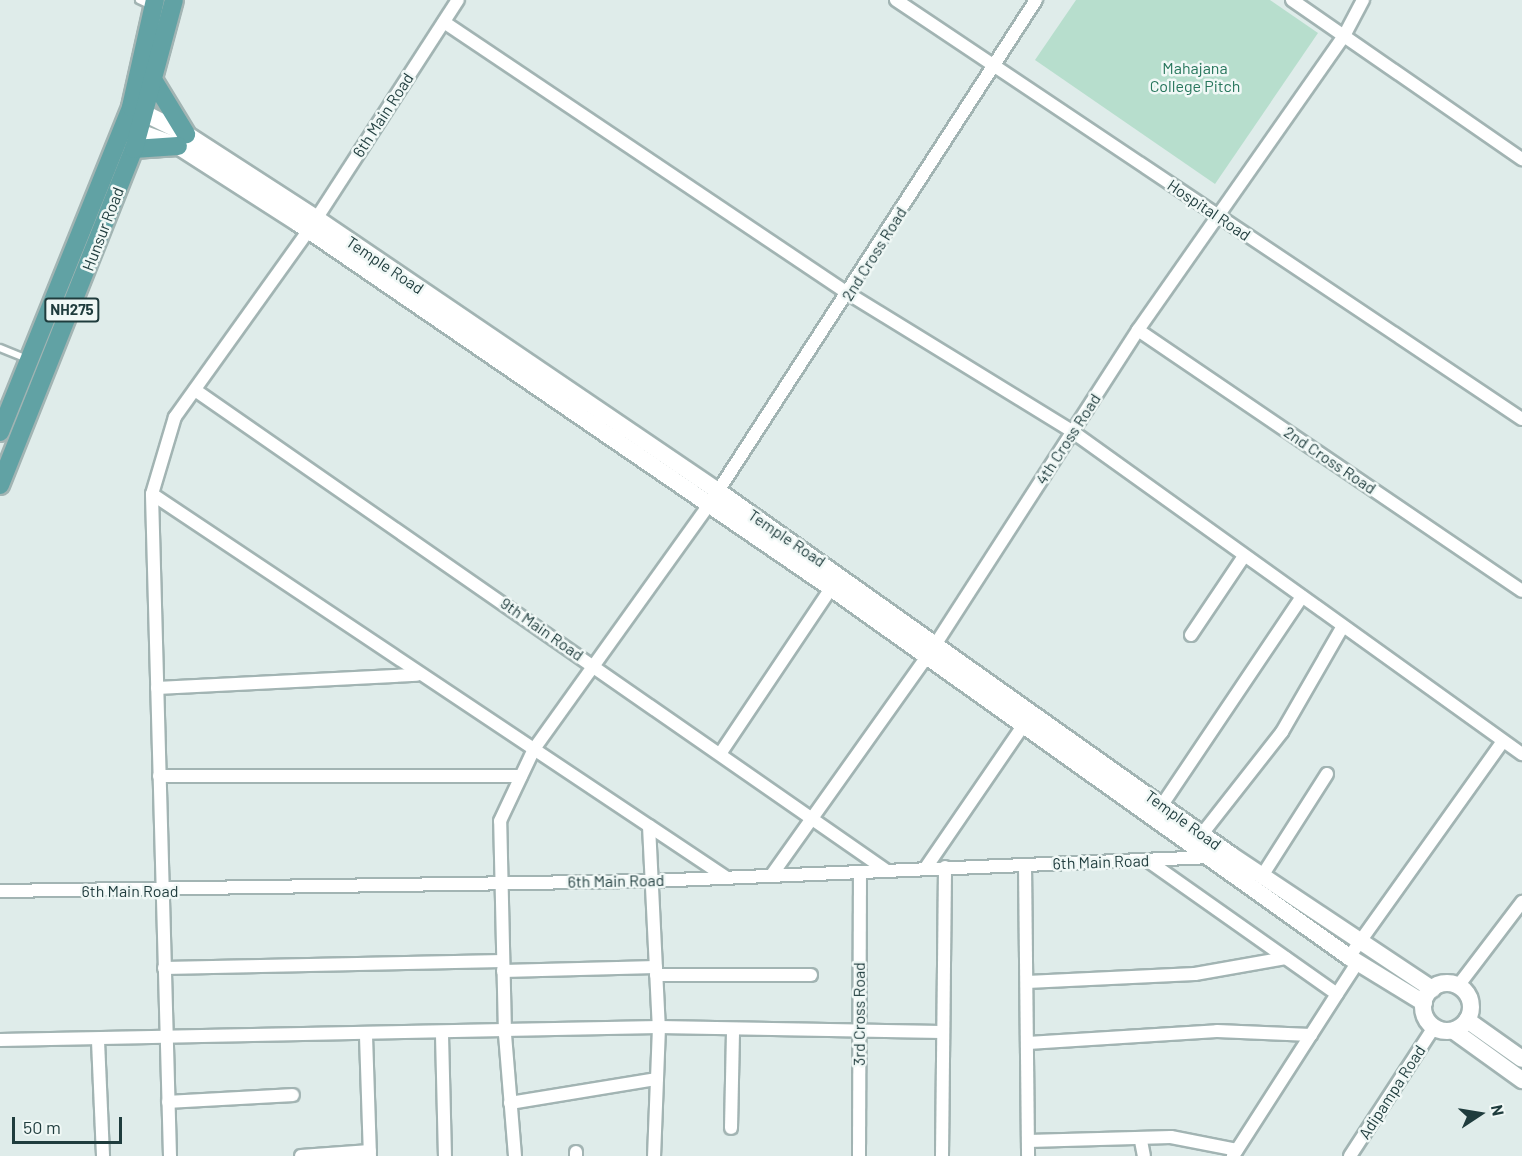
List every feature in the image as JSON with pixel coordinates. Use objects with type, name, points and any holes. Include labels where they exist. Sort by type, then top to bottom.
[{"type":"main road","name":"Hunsur Road","points":[[0,485],[132,136],[138,110],[155,83],[174,0]]},
{"type":"main road","points":[[138,110],[149,2]]},
{"type":"main road","points":[[0,432],[30,360],[132,136],[182,140],[155,83]]},
{"type":"street","name":"6th Main Road","points":[[170,1156],[152,494],[175,417],[312,224],[458,0]]},
{"type":"street","name":"Hospital Road","points":[[896,0],[1522,419]]},
{"type":"street","name":"2nd Cross Road","points":[[515,1156],[505,1034],[501,820],[534,749],[597,667],[713,498],[849,294],[1036,0]]},
{"type":"street","points":[[1292,0],[1522,159]]},
{"type":"street","name":"4th Cross Road","points":[[771,876],[938,642],[1138,330],[1215,214],[1344,36],[1363,0]]},
{"type":"street","points":[[444,22],[849,294],[1073,432],[1522,754]]},
{"type":"street","name":"Temple Road","points":[[138,110],[312,224],[713,498],[938,642],[1231,855],[1361,942],[1428,996]]},
{"type":"street","name":"2nd Cross Road","points":[[1138,330],[1522,591]]},
{"type":"street","name":"9th Main Road","points":[[195,390],[813,817],[887,871]]},
{"type":"street","points":[[152,494],[417,675],[534,749],[727,878]]},
{"type":"street","name":"Temple Road","points":[[713,498],[926,658],[1208,858],[1354,959],[1428,996]]},
{"type":"street","points":[[1191,635],[1244,556]]},
{"type":"street","points":[[720,754],[831,588]]},
{"type":"street","points":[[1162,805],[1302,597]]},
{"type":"street","points":[[1202,834],[1282,732],[1343,626]]},
{"type":"street","points":[[157,688],[417,675]]},
{"type":"street","points":[[927,866],[1022,727]]},
{"type":"street","points":[[1028,1141],[1141,1142],[1171,1137],[1235,1153],[1337,994],[1361,942],[1503,741]]},
{"type":"street","points":[[1262,876],[1327,774]]},
{"type":"street","points":[[159,776],[521,776]]},
{"type":"street","points":[[648,826],[659,1027],[654,1156]]},
{"type":"street","name":"6th Main Road","points":[[0,891],[161,891],[651,881],[887,871],[927,866],[1025,865],[1208,858],[1231,855]]},
{"type":"street","points":[[1148,860],[1337,994]]},
{"type":"street","points":[[1025,865],[1028,1156]]},
{"type":"street","points":[[942,1156],[945,867]]},
{"type":"street","name":"3rd Cross Road","points":[[859,1156],[860,872]]},
{"type":"street","points":[[1458,986],[1522,902]]},
{"type":"street","points":[[1027,982],[1195,974],[1286,957]]},
{"type":"street","points":[[164,968],[503,966],[811,975]]},
{"type":"street","points":[[1460,1025],[1470,1000],[1458,986],[1445,983],[1428,996],[1434,1027],[1460,1025],[1522,1059]]},
{"type":"street","points":[[1460,1025],[1522,1080]]},
{"type":"street","points":[[0,1040],[98,1041],[505,1034],[659,1027],[942,1032]]},
{"type":"street","name":"Adipampa Road","points":[[1350,1156],[1434,1027]]},
{"type":"street","points":[[731,1128],[734,1029]]},
{"type":"street","points":[[1028,1043],[1217,1031],[1311,1035]]},
{"type":"street","points":[[442,1035],[445,1156]]},
{"type":"street","points":[[301,1156],[370,1154],[366,1036]]},
{"type":"street","points":[[98,1041],[103,1156]]},
{"type":"street","points":[[510,1103],[657,1079]]},
{"type":"street","points":[[168,1102],[293,1095]]},
{"type":"street","points":[[1141,1142],[1144,1156]]},
{"type":"lane","points":[[0,348],[30,360]]},
{"type":"green space","name":"Mahajana College Pitch","points":[[1076,0],[1270,0],[1318,33],[1215,184],[1035,60]]}]
